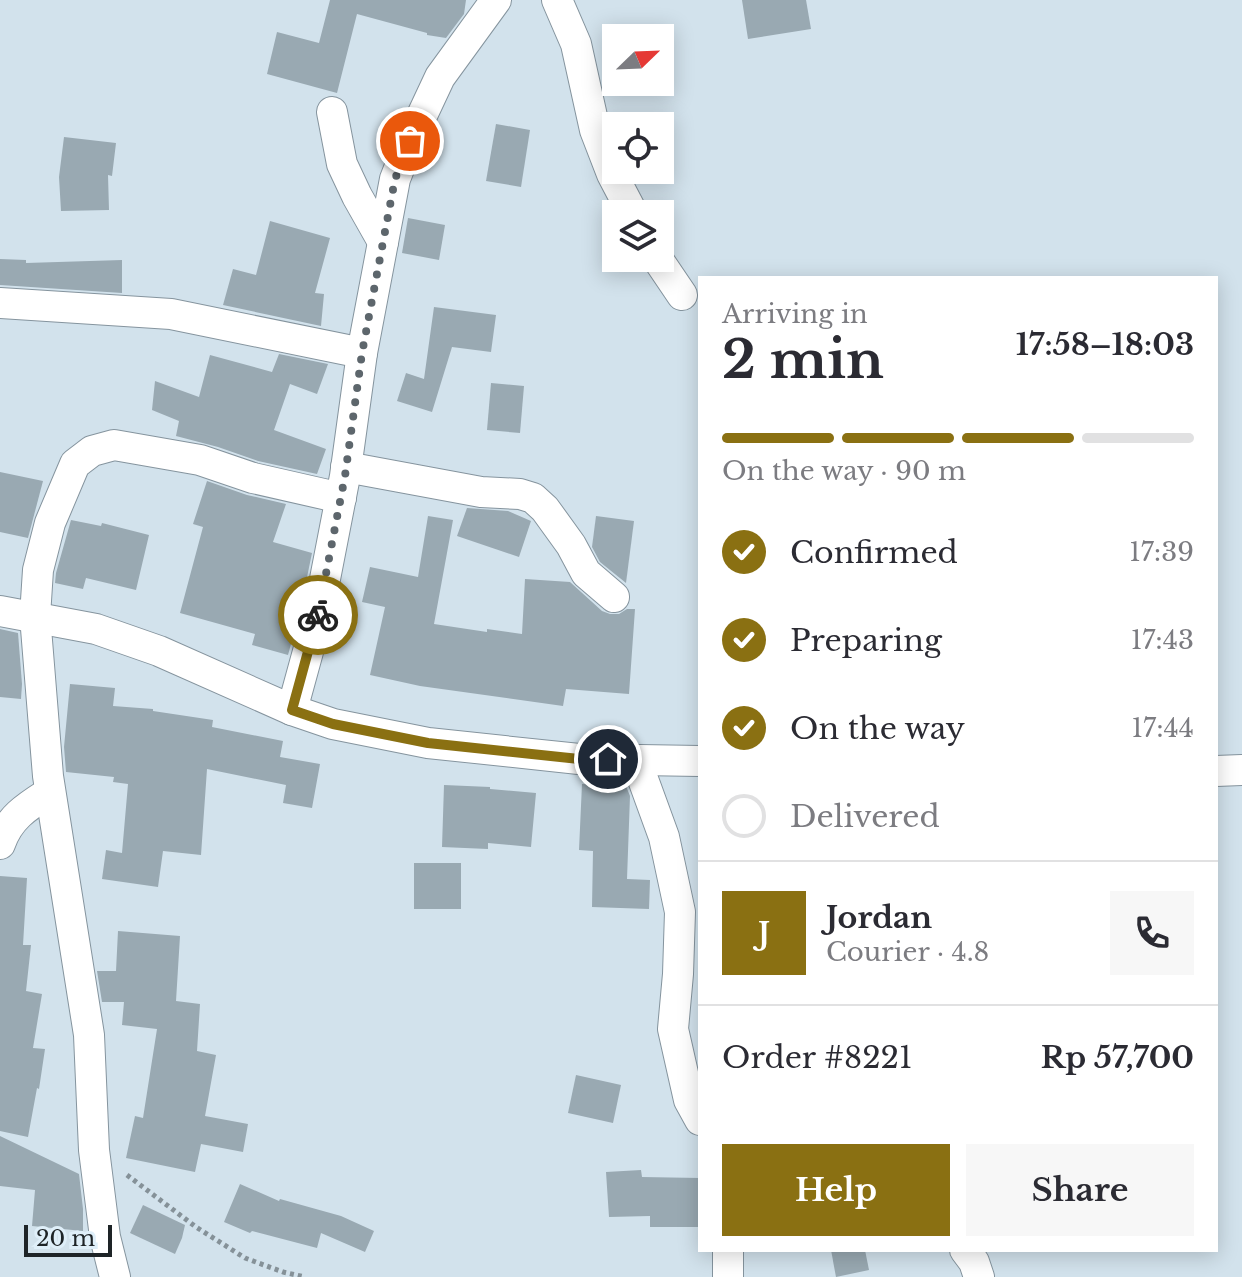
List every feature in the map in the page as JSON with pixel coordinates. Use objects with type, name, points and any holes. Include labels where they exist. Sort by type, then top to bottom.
[{"type":"street","points":[[292,710],[318,615],[341,498],[362,353],[395,179],[440,77],[496,0]]},
{"type":"street","points":[[557,0],[576,44],[595,130],[626,200]]},
{"type":"street","points":[[332,112],[342,164],[383,242]]},
{"type":"street","points":[[666,272],[682,295]]},
{"type":"street","points":[[0,303],[171,314],[362,353]]},
{"type":"street","points":[[115,1277],[105,1237],[94,1150],[89,1035],[50,792],[35,616],[38,570],[50,523],[75,464],[92,451],[114,445],[200,460],[253,478],[341,498]]},
{"type":"street","points":[[346,467],[466,490],[520,494],[533,498],[545,509],[571,545],[586,573],[614,597]]},
{"type":"street","points":[[0,611],[96,629],[159,651],[292,710],[333,724],[428,743],[579,759],[698,761]]},
{"type":"street","points":[[636,760],[664,837],[680,912],[673,1029],[689,1100],[698,1116]]},
{"type":"street","points":[[1218,771],[1242,770]]},
{"type":"street","points":[[0,844],[21,810],[50,792]]},
{"type":"street","points":[[728,1252],[728,1277]]},
{"type":"street","points":[[966,1252],[979,1277]]},
{"type":"path","points":[[94,1150],[196,1227],[245,1258],[305,1277]]},
{"type":"building","points":[[330,0],[466,0],[464,14],[446,38],[357,14],[337,93],[267,74],[277,32],[319,43]]},
{"type":"building","points":[[742,0],[806,0],[811,29],[748,39]]},
{"type":"building","points":[[496,124],[530,130],[521,187],[486,181]]},
{"type":"building","points":[[64,137],[116,143],[112,176],[108,175],[109,210],[61,211],[59,177]]},
{"type":"building","points":[[408,218],[445,225],[439,260],[402,253]]},
{"type":"building","points":[[270,221],[330,238],[315,293],[324,294],[321,326],[223,305],[233,269],[256,275]]},
{"type":"building","points":[[0,259],[26,260],[26,263],[122,260],[122,293],[0,285]]},
{"type":"building","points":[[434,307],[496,315],[491,352],[452,347],[432,412],[397,401],[406,373],[424,379]]},
{"type":"building","points":[[279,354],[328,364],[317,394],[290,384],[274,430],[326,449],[317,474],[258,461],[176,436],[179,421],[152,410],[155,381],[199,397],[210,355],[272,372]]},
{"type":"building","points":[[491,383],[524,386],[520,433],[487,430]]},
{"type":"building","points":[[0,472],[43,481],[28,538],[0,532]]},
{"type":"building","points":[[207,481],[286,504],[273,542],[312,553],[288,655],[252,645],[255,634],[180,613],[203,527],[193,524]]},
{"type":"building","points":[[467,508],[508,511],[531,521],[519,557],[457,536]]},
{"type":"building","points":[[428,516],[453,520],[434,624],[522,634],[525,579],[570,582],[602,611],[619,614],[635,609],[629,694],[566,689],[563,706],[420,686],[370,675],[385,607],[362,602],[370,567],[418,577]]},
{"type":"building","points":[[596,516],[634,521],[626,583],[600,562],[592,547]]},
{"type":"building","points":[[71,520],[101,526],[102,523],[149,535],[136,590],[86,578],[83,589],[55,583]]},
{"type":"building","points":[[0,629],[18,633],[21,699],[0,697]]},
{"type":"building","points":[[70,684],[115,688],[113,706],[153,709],[213,720],[212,727],[283,741],[280,757],[320,764],[312,808],[283,803],[286,785],[207,769],[201,855],[163,851],[158,887],[102,879],[106,850],[122,853],[128,784],[113,782],[114,777],[66,772],[64,747]]},
{"type":"building","points":[[582,784],[626,786],[630,796],[627,879],[650,880],[649,909],[592,907],[593,851],[579,850]]},
{"type":"building","points":[[444,785],[536,793],[531,847],[488,843],[488,849],[442,847]]},
{"type":"building","points":[[414,863],[461,863],[461,909],[414,909]]},
{"type":"building","points":[[0,876],[27,878],[23,945],[31,945],[26,991],[42,994],[33,1048],[45,1049],[28,1137],[0,1131]]},
{"type":"building","points":[[118,931],[180,936],[176,1001],[200,1004],[197,1051],[216,1055],[205,1116],[248,1124],[243,1152],[201,1144],[195,1172],[126,1158],[135,1116],[143,1118],[157,1029],[122,1025],[124,1002],[102,1002],[97,971],[116,971]]},
{"type":"building","points":[[576,1075],[621,1085],[613,1123],[568,1113]]},
{"type":"building","points":[[0,1136],[79,1174],[83,1231],[32,1226],[35,1190],[0,1186]]},
{"type":"building","points":[[641,1170],[642,1177],[698,1178],[698,1227],[650,1227],[650,1216],[609,1217],[606,1172]]},
{"type":"building","points":[[240,1184],[279,1201],[341,1216],[374,1231],[365,1252],[321,1233],[317,1248],[250,1233],[224,1222]]},
{"type":"building","points":[[143,1205],[185,1225],[175,1254],[130,1233]]},
{"type":"building","points":[[831,1252],[865,1252],[869,1270],[836,1277]]},
{"type":"way so far","points":[[318,615],[345,476],[362,353],[395,179],[410,141]]},
{"type":"route","points":[[318,615],[292,710],[333,724],[428,743],[579,759],[608,759]]}]
